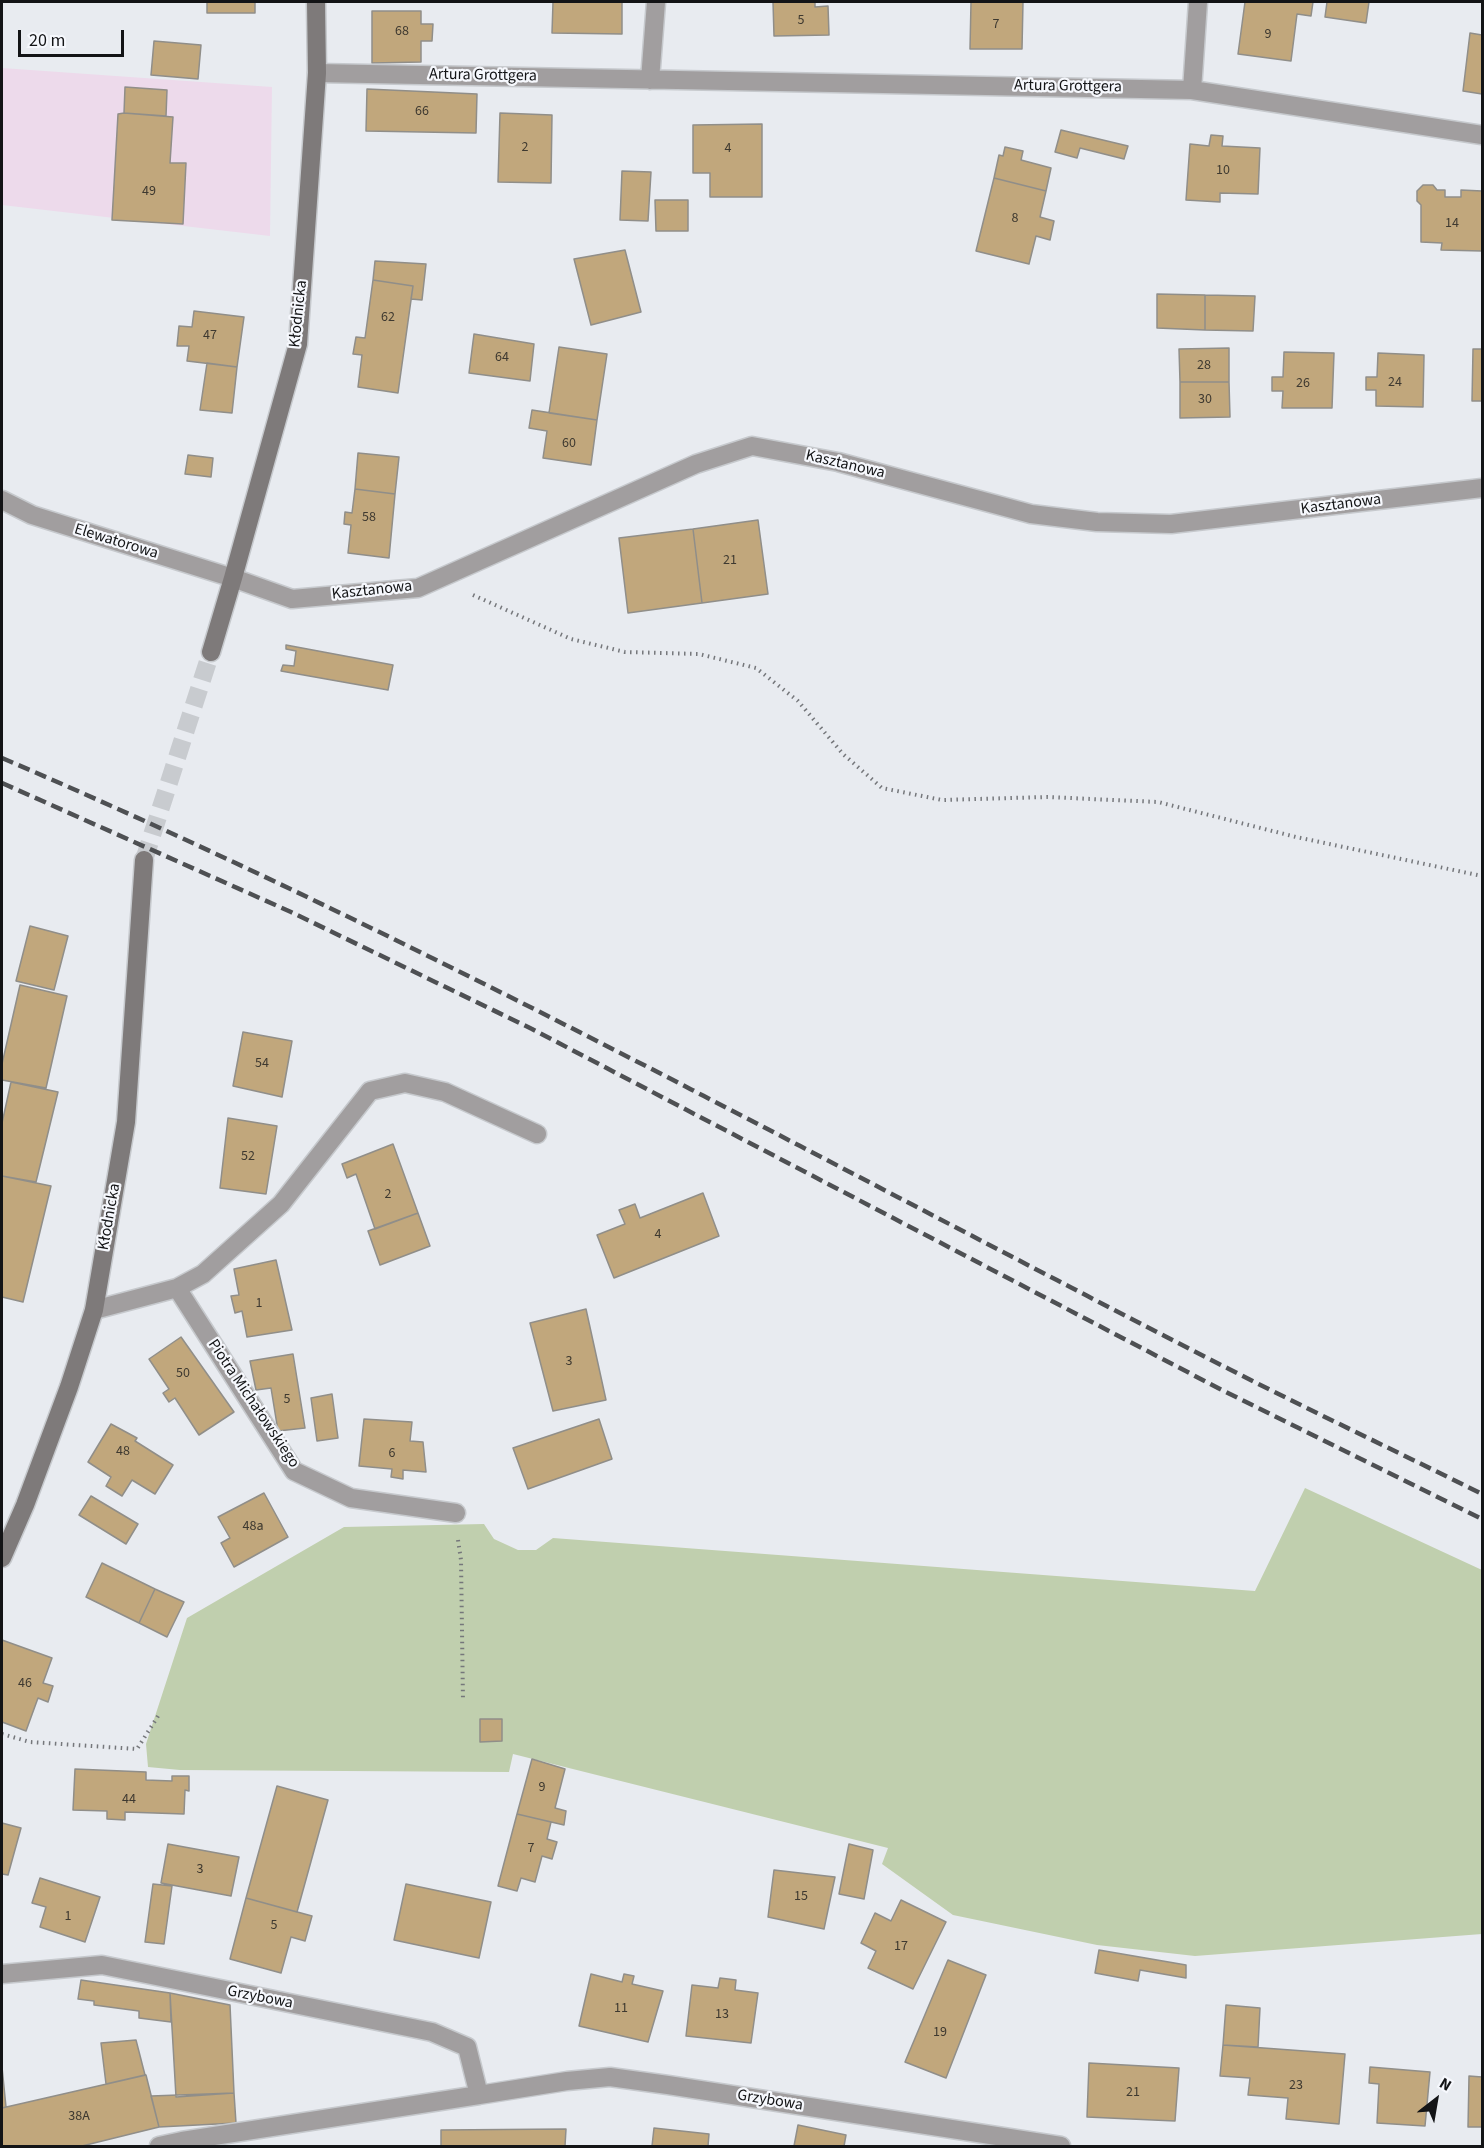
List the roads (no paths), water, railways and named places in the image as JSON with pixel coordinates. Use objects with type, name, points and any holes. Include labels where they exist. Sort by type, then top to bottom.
[{"type":"main road","name":"Kłodnicka","points":[[211,652],[298,344],[317,73],[316,2]]},
{"type":"main road","name":"Kłodnicka","points":[[2,1558],[25,1505],[61,1409],[94,1311],[126,1122],[144,860]]},
{"type":"street","points":[[650,80],[656,2]]},
{"type":"street","points":[[1192,90],[1198,2]]},
{"type":"street","name":"Artura Grottgera","points":[[317,73],[1192,90],[1482,135]]},
{"type":"street","name":"Kasztanowa","points":[[233,578],[292,599],[418,588],[696,464],[752,446],[838,462],[1030,514],[1097,522],[1171,524],[1482,488]]},
{"type":"street","name":"Elewatorowa","points":[[2,500],[32,515],[233,578]]},
{"type":"street","points":[[94,1311],[177,1288],[203,1274],[280,1204],[370,1091],[405,1083],[446,1092],[537,1134]]},
{"type":"street","name":"Piotra Michałowskiego","points":[[177,1288],[294,1471],[351,1498],[456,1513]]},
{"type":"street","name":"Grzybowa","points":[[2,1974],[102,1965],[432,2032],[466,2047],[479,2095]]},
{"type":"street","name":"Grzybowa","points":[[159,2146],[567,2081],[610,2077],[1061,2146]]},
{"type":"tunnel","points":[[144,860],[211,652]]},
{"type":"railway","points":[[2,758],[159,827],[467,976],[1229,1369],[1482,1494]]},
{"type":"railway","points":[[2,783],[291,912],[532,1029],[1218,1388],[1482,1519]]}]
